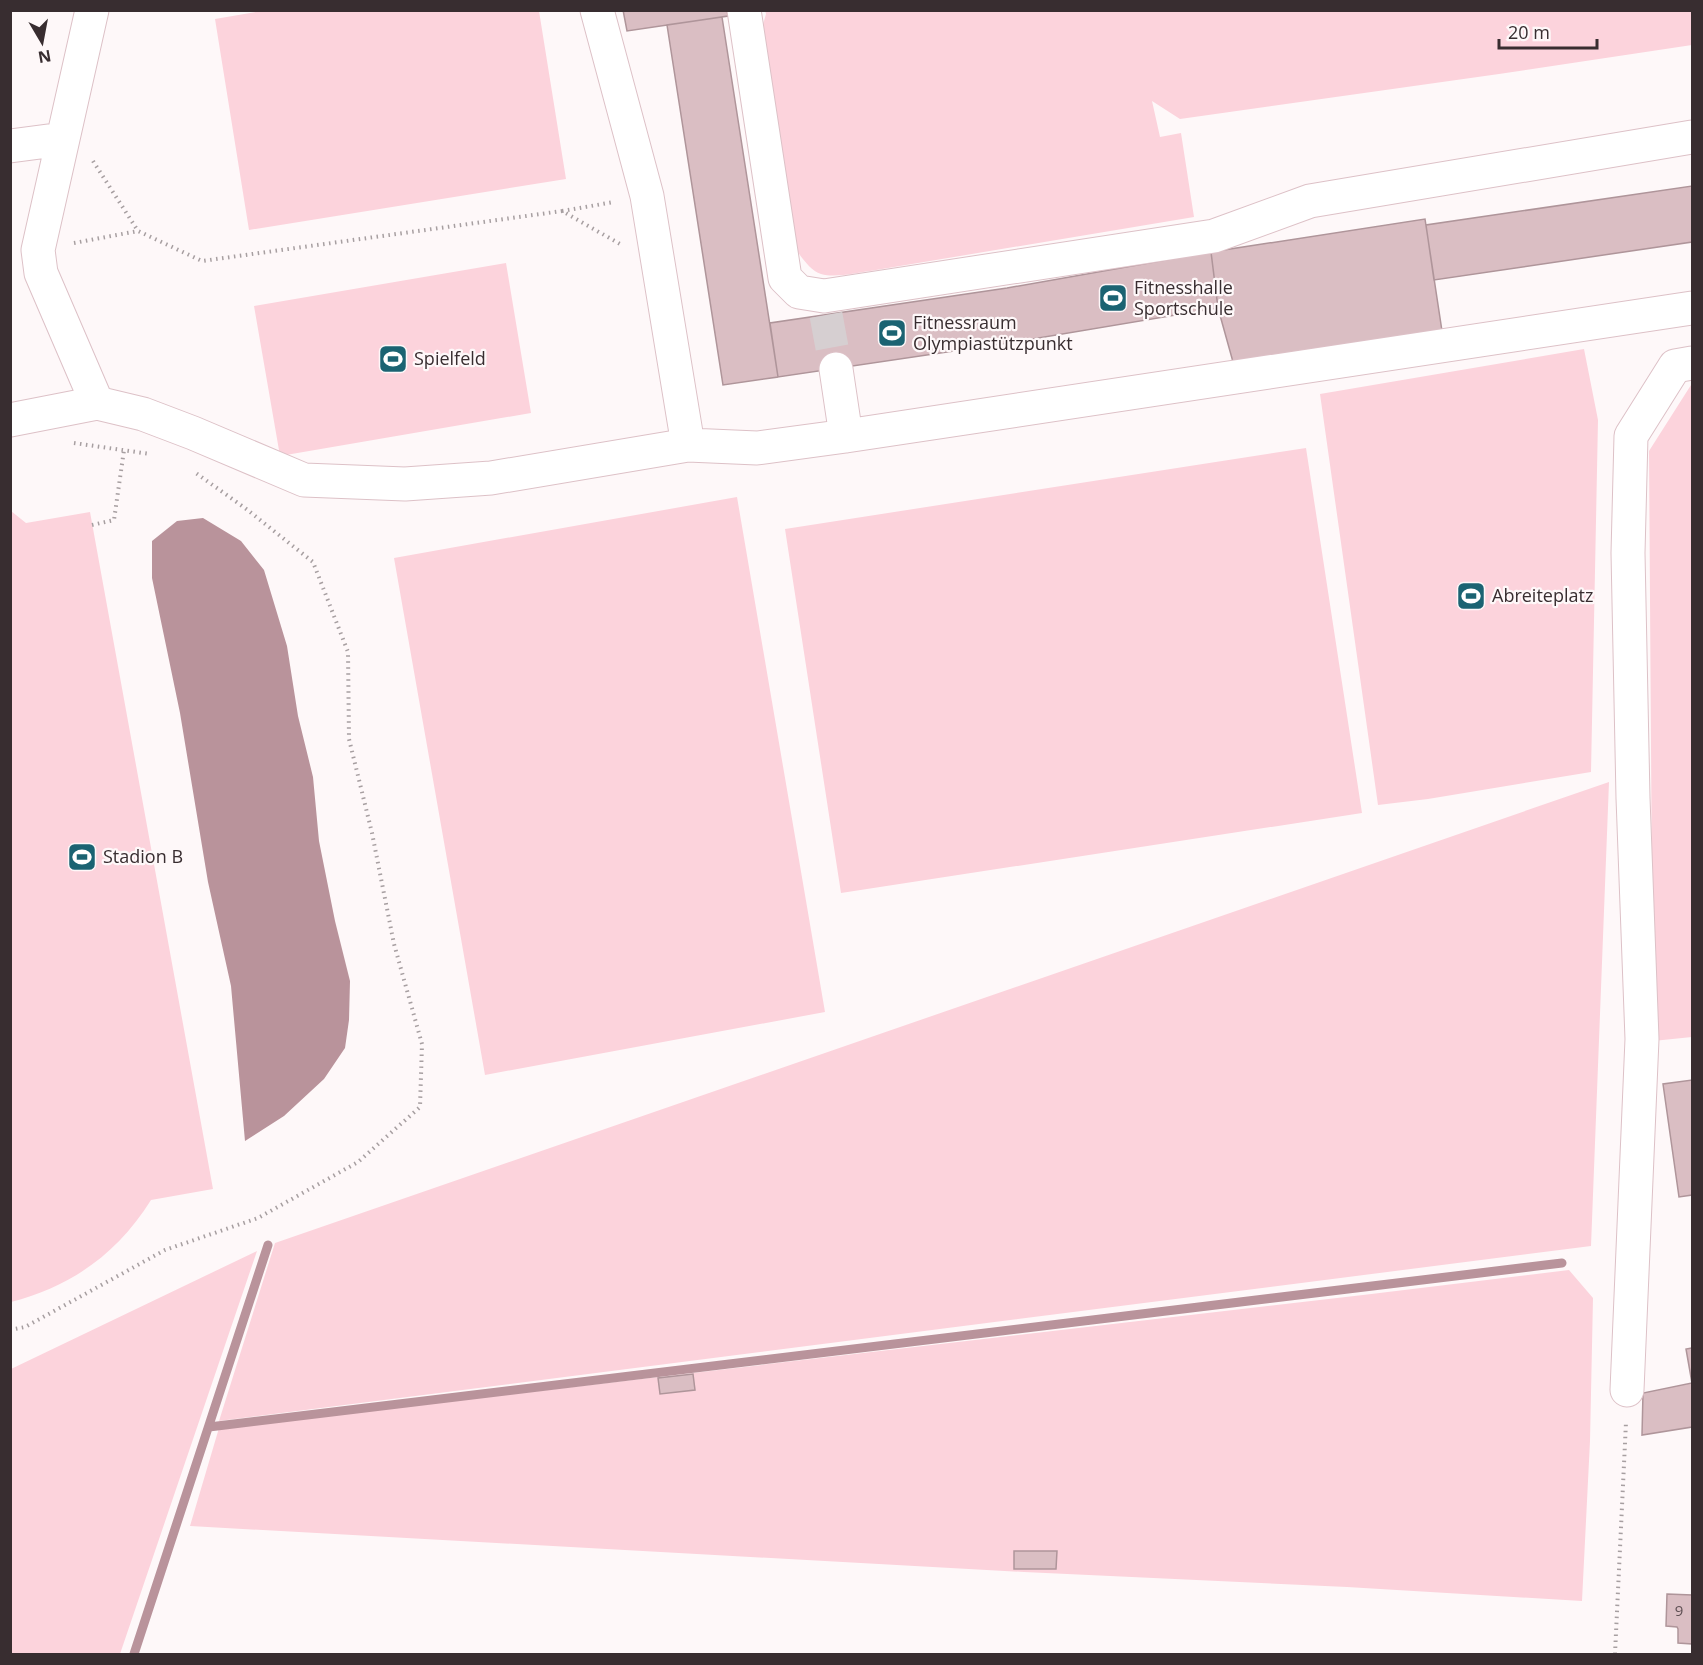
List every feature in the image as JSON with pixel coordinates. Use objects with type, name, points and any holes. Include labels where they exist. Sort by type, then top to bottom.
[{"type":"lane","points":[[92,10],[38,250],[41,273],[97,403]]},
{"type":"lane","points":[[597,10],[647,196],[688,445]]},
{"type":"lane","points":[[744,10],[785,278],[799,292],[825,305],[1214,236],[1310,201],[1692,137]]},
{"type":"lane","points":[[10,146],[63,140]]},
{"type":"lane","points":[[10,420],[97,403],[143,414],[304,480],[405,484],[491,478],[688,445],[757,448],[846,436],[1692,308]]},
{"type":"lane","points":[[1627,1390],[1642,1039],[1633,798],[1628,565],[1631,436],[1675,366],[1692,363]]},
{"type":"lane","points":[[836,369],[846,436]]},
{"type":"path","points":[[63,140],[78,138],[138,231],[202,261],[562,211],[647,196]]},
{"type":"path","points":[[562,211],[658,264]]},
{"type":"path","points":[[38,250],[138,231]]},
{"type":"path","points":[[68,442],[154,455]]},
{"type":"path","points":[[92,525],[114,520],[124,450]]},
{"type":"path","points":[[10,1330],[25,1327],[165,1251],[258,1218],[358,1162],[420,1107],[422,1044],[394,944],[372,834],[349,739],[348,652],[313,562],[245,508],[192,470]]},
{"type":"path","points":[[1615,1654],[1627,1390]]},
{"type":"shaded area","points":[[267,10],[539,11],[566,179],[249,230],[215,19]]},
{"type":"shaded area","points":[[765,10],[1692,11],[1692,45],[1180,119],[1152,101],[1160,137],[1181,133],[1194,217],[833,276],[813,270],[794,247],[759,38],[766,14]]},
{"type":"shaded area","name":"Spielfeld","points":[[506,263],[531,413],[280,456],[254,306]]},
{"type":"shaded area","name":"Abreiteplatz","points":[[1584,349],[1598,420],[1591,772],[1378,805],[1320,394]]},
{"type":"shaded area","points":[[1692,384],[1692,1037],[1653,1041],[1649,451]]},
{"type":"shaded area","points":[[1306,448],[1362,813],[841,893],[785,529]]},
{"type":"shaded area","points":[[737,497],[825,1012],[485,1075],[394,558]]},
{"type":"shaded area","name":"Stadion B","points":[[11,511],[26,523],[90,512],[213,1189],[151,1200],[123,1236],[91,1265],[54,1287],[11,1302]]},
{"type":"shaded area","points":[[203,518],[241,541],[264,570],[287,646],[298,716],[313,777],[319,841],[350,981],[349,1020],[345,1048],[324,1079],[284,1116],[245,1141],[231,986],[208,882],[180,713],[152,578],[152,541],[177,521]]},
{"type":"shaded area","points":[[1609,782],[1591,1246],[219,1421],[275,1243]]},
{"type":"shaded area","points":[[257,1251],[120,1654],[11,1654],[11,1369]]},
{"type":"shaded area","points":[[1569,1270],[1593,1298],[1590,1441],[1582,1601],[190,1526],[219,1428]]},
{"type":"building","points":[[623,10],[727,10],[728,16],[627,31]]},
{"type":"building","points":[[722,17],[778,377],[723,385],[667,25]]},
{"type":"building","points":[[1692,186],[1692,242],[1434,280],[1426,225]]},
{"type":"building","points":[[1425,219],[1442,331],[1233,362],[1218,308],[1211,252]]},
{"type":"building","points":[[1211,252],[1218,308],[1015,342],[778,377],[770,323],[1007,288]]},
{"type":"building","points":[[1692,1080],[1692,1195],[1679,1197],[1663,1084]]},
{"type":"building","points":[[1692,1348],[1692,1383],[1686,1349]]},
{"type":"building","points":[[693,1374],[695,1390],[660,1394],[658,1378]]},
{"type":"building","points":[[1692,1383],[1692,1427],[1642,1435],[1643,1393]]},
{"type":"building","points":[[1014,1551],[1057,1551],[1056,1569],[1014,1569]]},
{"type":"building","points":[[1667,1594],[1692,1595],[1692,1644],[1678,1643],[1677,1627],[1666,1626]]},
{"type":"waterway","points":[[134,1654],[268,1245]]},
{"type":"waterway","points":[[209,1427],[1562,1263]]},
{"type":"tunnel","points":[[826,315],[836,369]]},
{"type":"place","name":"Fitnesshalle Sportschule","points":[[1113,298]]},
{"type":"place","name":"Fitnessraum Olympiastützpunkt","points":[[892,333]]},
{"type":"place","name":"Spielfeld","points":[[393,359]]},
{"type":"place","name":"Abreiteplatz","points":[[1471,596]]},
{"type":"place","name":"Stadion B","points":[[82,857]]}]
